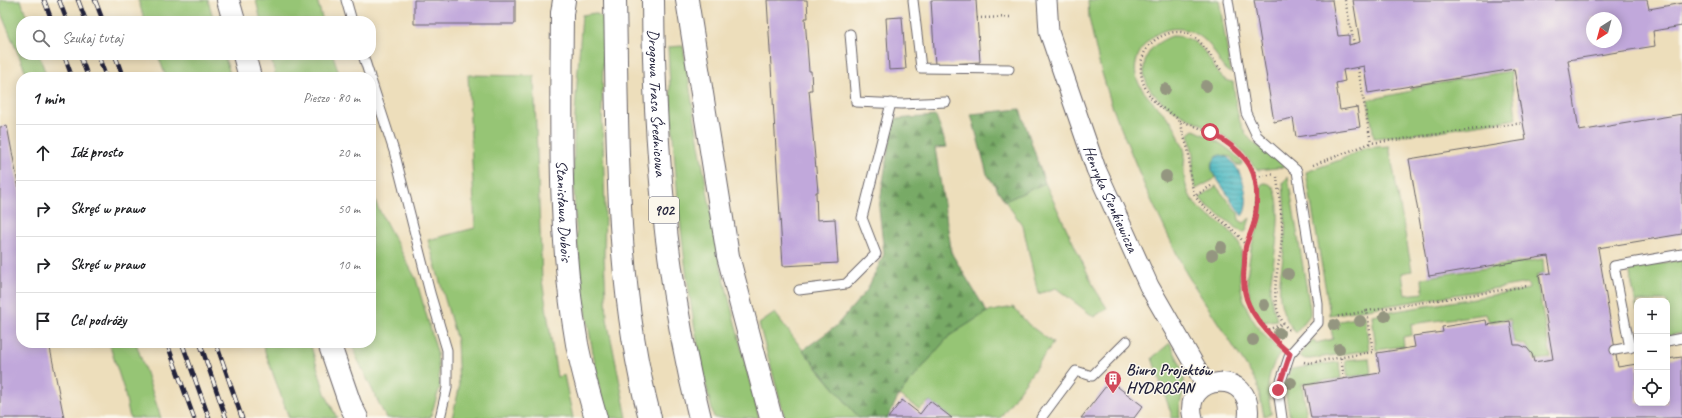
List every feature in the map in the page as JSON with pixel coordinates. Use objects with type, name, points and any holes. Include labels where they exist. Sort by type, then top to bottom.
[{"type":"main road","points":[[228,0],[233,16]]},
{"type":"main road","points":[[615,0],[619,163],[626,282],[642,388],[650,418]]},
{"type":"main road","name":"Drogowa Trasa Średnicowa","points":[[653,0],[653,68],[659,166],[674,287],[691,384],[700,418]]},
{"type":"main road","points":[[687,0],[728,256],[771,418]]},
{"type":"main road","name":"Stanisława Dubois","points":[[562,5],[561,165],[566,264],[578,346],[596,418]]},
{"type":"main road","points":[[245,60],[249,72]]},
{"type":"main road","points":[[331,348],[357,418]]},
{"type":"street","name":"Henryka Sienkiewicza","points":[[1047,0],[1049,32],[1096,170],[1150,286],[1206,385]]},
{"type":"street","points":[[1193,418],[1193,400],[1201,389],[1206,385],[1223,381],[1238,387],[1248,401],[1250,409],[1248,418]]},
{"type":"lane","points":[[346,0],[351,16]]},
{"type":"lane","points":[[913,0],[921,68],[1009,69]]},
{"type":"lane","points":[[1228,0],[1246,113],[1257,136],[1297,171],[1318,304],[1318,323],[1290,354],[1278,390],[1282,418]]},
{"type":"lane","points":[[850,34],[856,102],[946,102]]},
{"type":"lane","points":[[365,60],[369,72]]},
{"type":"lane","points":[[376,94],[394,151],[430,292],[447,350],[447,388],[440,418]]},
{"type":"lane","points":[[799,290],[846,284],[876,254],[862,218],[891,103]]},
{"type":"lane","points":[[1616,350],[1633,347],[1614,266],[1682,254]]},
{"type":"lane","points":[[1670,340],[1682,338]]},
{"type":"lane","points":[[1041,418],[1076,371],[1092,376],[1127,341]]},
{"type":"path","points":[[1345,0],[1354,44]]},
{"type":"path","points":[[977,18],[1013,17]]},
{"type":"path","points":[[1243,90],[1232,78],[1227,76],[1209,50],[1195,38],[1184,33],[1172,33],[1160,36],[1150,45],[1142,56],[1140,68],[1143,81],[1157,104],[1180,121],[1210,132],[1225,141],[1239,153],[1256,177],[1255,219],[1246,246],[1244,276],[1245,291],[1249,306],[1275,341],[1290,354],[1301,361],[1308,363],[1373,352],[1367,311]]},
{"type":"path","points":[[1358,68],[1371,143]]},
{"type":"path","points":[[1180,121],[1189,156],[1190,181],[1195,196],[1203,207],[1232,228],[1239,235],[1246,246]]},
{"type":"path","points":[[1297,171],[1371,143],[1523,123]]},
{"type":"path","points":[[1267,330],[1283,324],[1275,301],[1275,278],[1282,236],[1276,174]]},
{"type":"path","points":[[1195,196],[1211,186]]},
{"type":"path","points":[[1318,319],[1528,286]]},
{"type":"path","points":[[1341,358],[1344,379]]},
{"type":"green space","points":[[0,0],[21,0],[26,16],[16,16],[16,49],[0,11]]},
{"type":"green space","points":[[138,0],[208,0],[213,16],[143,16]]},
{"type":"green space","points":[[256,0],[317,0],[322,16],[260,16]]},
{"type":"green space","points":[[1088,0],[1219,0],[1231,73],[1225,70],[1213,50],[1203,39],[1184,29],[1170,29],[1153,36],[1141,50],[1136,61],[1135,71],[1137,80],[1142,89],[1171,121],[1176,129],[1185,156],[1184,170],[1187,188],[1193,201],[1203,212],[1229,230],[1239,243],[1242,255],[1240,275],[1243,298],[1258,327],[1281,352],[1272,368],[1268,385],[1271,414],[1264,416],[1257,383],[1186,273],[1145,187],[1112,106],[1099,63],[1089,18]]},
{"type":"green space","points":[[595,13],[604,18],[602,110],[605,209],[604,255],[607,319],[627,418],[606,418],[605,415],[585,302],[575,217],[574,145],[582,15]]},
{"type":"green space","points":[[1172,36],[1185,38],[1195,43],[1203,50],[1219,74],[1225,80],[1233,82],[1237,109],[1241,125],[1245,133],[1261,149],[1276,158],[1285,167],[1258,170],[1229,139],[1174,110],[1161,101],[1150,90],[1145,77],[1146,57],[1151,49],[1163,40]]},
{"type":"green space","points":[[683,46],[720,263],[759,418],[714,418],[703,372],[687,280],[677,187],[670,94],[668,47]]},
{"type":"green space","points":[[21,60],[41,60],[45,72],[26,72]]},
{"type":"green space","points":[[160,60],[226,60],[229,72],[164,72]]},
{"type":"green space","points":[[271,60],[335,60],[338,72],[275,72]]},
{"type":"green space","points":[[1511,71],[1516,119],[1432,132],[1374,138],[1368,100],[1411,91],[1411,88]]},
{"type":"green space","points":[[468,75],[534,76],[542,280],[557,377],[564,375],[573,418],[452,418],[459,389],[457,341],[428,240],[475,228]]},
{"type":"green space","points":[[1020,109],[1045,183],[1005,201],[987,174],[971,114]]},
{"type":"green space","points":[[936,116],[947,147],[935,148],[952,254],[987,312],[949,336],[899,395],[888,418],[859,418],[803,350],[835,327],[867,290],[884,254],[879,208],[887,156],[895,119]]},
{"type":"green space","points":[[1194,130],[1214,140],[1232,152],[1242,163],[1241,165],[1237,165],[1231,157],[1220,155],[1216,157],[1211,166],[1215,178],[1196,189],[1193,180],[1193,155],[1189,134]]},
{"type":"green space","points":[[1389,146],[1412,271],[1402,273],[1405,295],[1423,293],[1422,278],[1543,259],[1544,273],[1536,276],[1551,358],[1536,360],[1526,345],[1514,342],[1510,319],[1489,322],[1486,314],[1411,324],[1412,335],[1403,337],[1404,346],[1376,350],[1372,315],[1529,289],[1528,283],[1330,315],[1306,172],[1340,160],[1365,148]]},
{"type":"green space","points":[[1288,177],[1310,309],[1310,315],[1296,333],[1288,321],[1280,298],[1280,275],[1284,251],[1285,231],[1283,182]]},
{"type":"green space","points":[[1045,183],[1095,289],[1107,308],[1094,317],[1056,288],[1038,294],[1023,226],[1005,201]]},
{"type":"green space","points":[[1264,183],[1272,187],[1277,197],[1278,230],[1270,290],[1277,320],[1263,322],[1251,304],[1247,277],[1251,249],[1259,220],[1261,185]]},
{"type":"green space","points":[[1216,186],[1238,213],[1239,220],[1244,223],[1250,218],[1246,231],[1243,233],[1205,204],[1200,198]]},
{"type":"green space","points":[[376,203],[416,279],[437,352],[440,387],[430,418],[386,418],[354,348],[376,348]]},
{"type":"green space","points":[[1682,260],[1682,333],[1670,335],[1670,298],[1635,298],[1629,268]]},
{"type":"green space","points":[[1013,307],[1029,325],[1053,343],[1000,418],[952,418],[930,401],[919,409],[899,395],[949,336],[987,312]]},
{"type":"green space","points":[[775,313],[808,357],[859,418],[785,418],[759,324]]},
{"type":"green space","points":[[1365,316],[1369,350],[1310,359],[1305,359],[1299,356],[1311,341],[1314,340],[1316,343],[1333,339],[1330,323]]},
{"type":"green space","points":[[1170,343],[1184,376],[1184,386],[1179,413],[1180,418],[1170,418],[1172,416],[1152,358]]},
{"type":"green space","points":[[111,348],[138,348],[161,418],[130,418],[124,390]]},
{"type":"green space","points":[[264,348],[312,348],[325,393],[337,418],[289,418]]},
{"type":"green space","points":[[1369,358],[1371,374],[1348,377],[1345,360]]},
{"type":"green space","points":[[1339,362],[1341,378],[1302,384],[1307,418],[1290,418],[1286,387],[1288,375],[1291,369]]},
{"type":"water","points":[[1220,155],[1227,157],[1233,163],[1243,181],[1246,201],[1245,210],[1242,216],[1213,173],[1213,163]]},
{"type":"building","points":[[414,0],[515,0],[515,24],[414,24]]},
{"type":"building","points":[[767,0],[807,0],[808,18],[805,18],[809,71],[811,71],[812,90],[809,90],[818,192],[816,192],[817,220],[835,219],[838,263],[783,266]]},
{"type":"building","points":[[931,0],[976,0],[980,62],[935,65]]},
{"type":"building","points":[[1254,0],[1332,0],[1338,36],[1349,35],[1349,45],[1360,42],[1353,0],[1647,0],[1649,9],[1682,3],[1682,26],[1653,31],[1655,46],[1568,60],[1579,131],[1682,114],[1682,234],[1598,248],[1618,367],[1634,364],[1634,406],[1670,406],[1670,359],[1682,357],[1682,418],[1311,418],[1305,385],[1380,373],[1377,353],[1415,347],[1413,336],[1443,332],[1442,327],[1486,320],[1487,325],[1510,321],[1514,345],[1520,345],[1527,348],[1532,354],[1534,362],[1553,359],[1539,275],[1551,273],[1548,256],[1429,276],[1409,159],[1526,140],[1514,69],[1368,93],[1364,66],[1343,70],[1345,81],[1336,83],[1340,110],[1357,107],[1360,127],[1296,137],[1293,118],[1274,122]]},
{"type":"building","points":[[902,17],[906,69],[889,70],[886,18]]},
{"type":"building","points":[[7,126],[16,173],[16,348],[50,348],[64,418],[0,418],[0,127]]},
{"type":"building","name":"Biuro Projektów HYDROSAN","points":[[1110,381],[1143,406],[1134,418],[1081,418]]},
{"type":"building","points":[[902,400],[920,414],[930,401],[952,418],[888,418]]},
{"type":"railway","points":[[44,0],[50,16]]},
{"type":"railway","points":[[59,0],[65,16]]},
{"type":"railway","points":[[78,0],[84,16]]},
{"type":"railway","points":[[95,0],[101,16]]},
{"type":"railway","points":[[66,60],[70,72]]},
{"type":"railway","points":[[82,60],[86,72]]},
{"type":"railway","points":[[100,60],[104,72]]},
{"type":"railway","points":[[117,60],[121,72]]},
{"type":"railway","points":[[169,348],[194,418]]},
{"type":"railway","points":[[184,348],[209,418]]},
{"type":"railway","points":[[202,348],[226,418]]},
{"type":"railway","points":[[218,348],[242,418]]},
{"type":"place","name":"Biuro Projektów HYDROSAN","points":[[1113,394]]},
{"type":"route","points":[[1210,132],[1225,141],[1239,153],[1250,165],[1256,177],[1255,219],[1246,246],[1244,276],[1245,291],[1249,306],[1275,341],[1290,354],[1278,390]]}]
